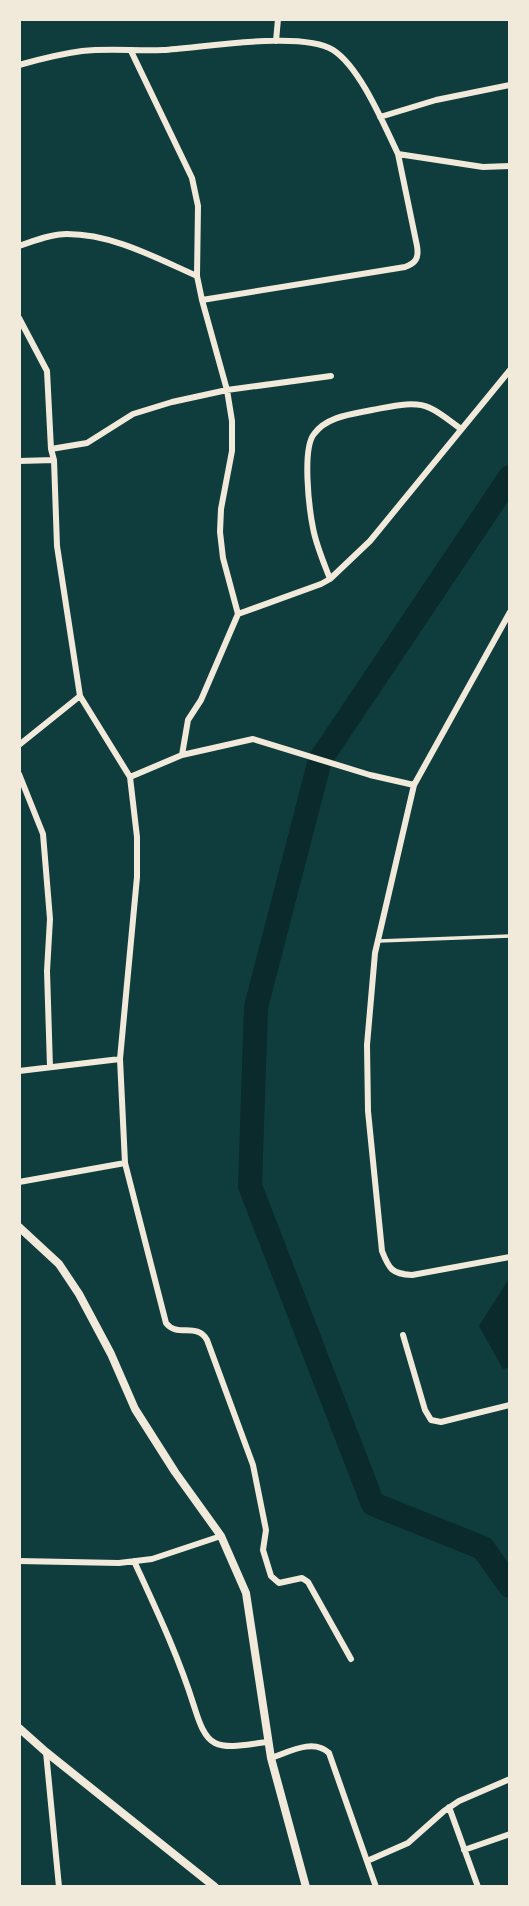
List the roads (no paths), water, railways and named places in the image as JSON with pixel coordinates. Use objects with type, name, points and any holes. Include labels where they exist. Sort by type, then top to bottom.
[{"type":"street","points":[[276,41],[278,19]]},
{"type":"street","points":[[19,65],[56,55],[86,51],[164,50],[276,41],[307,42],[331,48],[345,60],[380,117],[397,154],[417,246],[415,263],[405,267],[202,300]]},
{"type":"street","points":[[131,51],[192,178],[196,192],[197,276],[233,421],[220,532],[223,558],[238,614],[201,700],[188,720],[182,754]]},
{"type":"street","points":[[380,117],[436,100],[510,85]]},
{"type":"street","points":[[397,154],[483,167],[510,166]]},
{"type":"street","points":[[19,246],[56,235],[82,235],[125,246],[197,276]]},
{"type":"street","points":[[19,318],[47,371],[57,546],[80,696],[130,777],[137,837],[137,877],[120,1059],[125,1163],[166,1323],[174,1330],[195,1329],[205,1335],[253,1465],[266,1530],[263,1550],[271,1576],[279,1583],[298,1578],[308,1582],[351,1659]]},
{"type":"street","points":[[238,614],[330,579],[370,541],[510,370]]},
{"type":"street","points":[[51,449],[87,443],[133,414],[173,402],[227,390],[331,376]]},
{"type":"street","points":[[330,579],[313,529],[307,467],[307,448],[312,435],[321,427],[340,418],[411,405],[430,407],[461,429]]},
{"type":"street","points":[[19,461],[54,460]]},
{"type":"street","points":[[510,612],[414,785],[375,953],[367,1045],[368,1111],[382,1251],[386,1262],[392,1270],[412,1275],[510,1257]]},
{"type":"street","points":[[19,745],[80,696]]},
{"type":"street","points":[[130,777],[182,754],[253,739],[370,775],[414,785]]},
{"type":"street","points":[[19,774],[43,834],[50,919],[47,971],[50,1067]]},
{"type":"street","points":[[19,1071],[120,1059]]},
{"type":"street","points":[[19,1182],[125,1163]]},
{"type":"street","points":[[19,1227],[58,1264],[79,1294],[111,1354],[135,1409],[151,1437],[221,1536],[246,1593],[271,1758],[306,1887]]},
{"type":"street","points":[[403,1335],[425,1410],[431,1420],[440,1422],[510,1405]]},
{"type":"street","points":[[19,1561],[119,1563],[152,1559],[221,1536]]},
{"type":"street","points":[[134,1561],[180,1662],[207,1737],[218,1745],[227,1746],[269,1742]]},
{"type":"street","points":[[19,1728],[215,1887]]},
{"type":"street","points":[[271,1758],[316,1746],[329,1753],[376,1887]]},
{"type":"street","points":[[46,1752],[59,1887]]},
{"type":"street","points":[[368,1861],[408,1843],[449,1807],[478,1791],[510,1779]]},
{"type":"street","points":[[449,1807],[478,1887]]},
{"type":"street","points":[[464,1850],[510,1834]]},
{"type":"lane","points":[[378,941],[510,936]]},
{"type":"water","points":[[510,1277],[510,1367],[503,1369],[479,1326]]},
{"type":"waterway","points":[[510,477],[320,760],[256,1007],[250,1186],[373,1504],[483,1548],[510,1586]]}]
